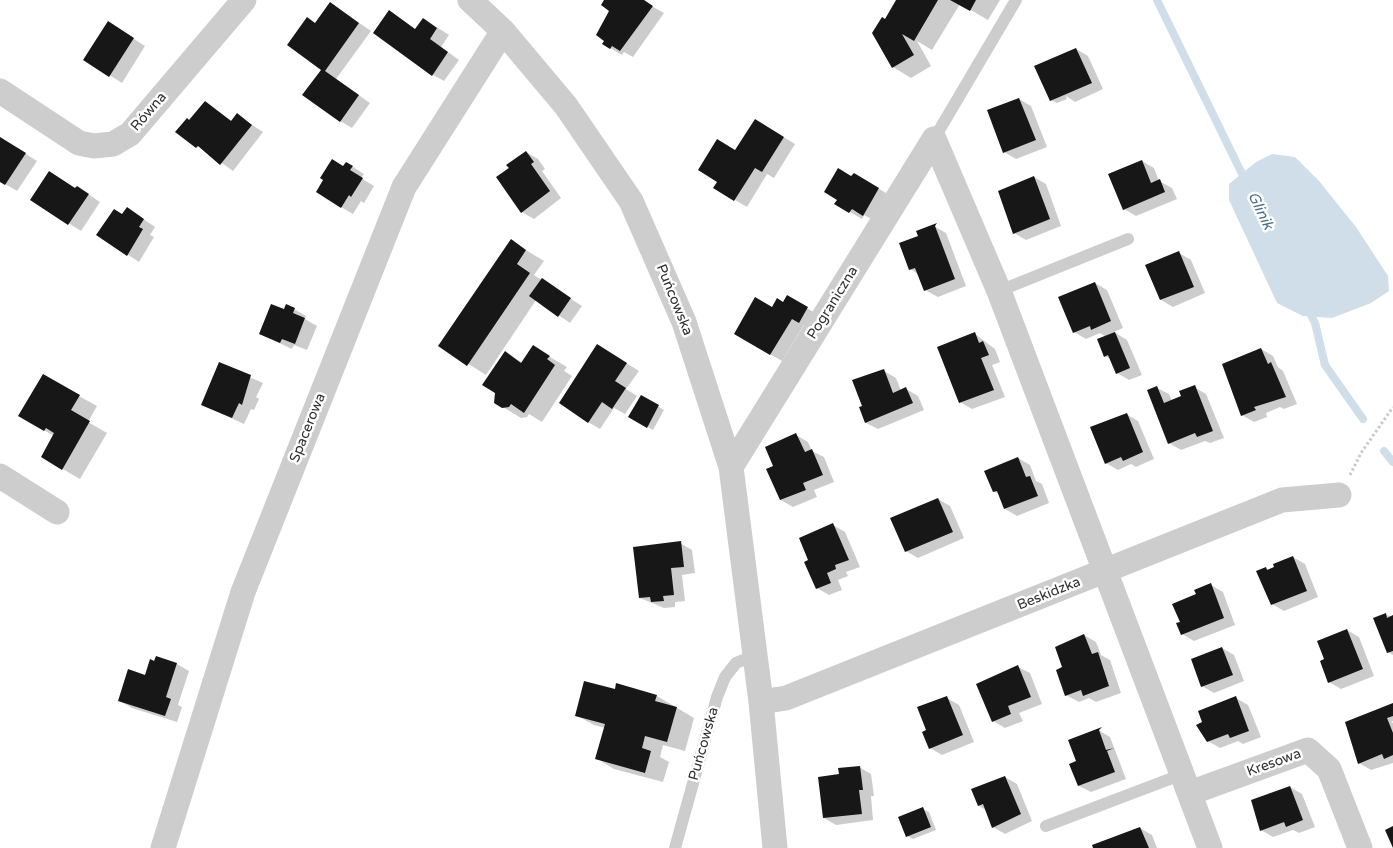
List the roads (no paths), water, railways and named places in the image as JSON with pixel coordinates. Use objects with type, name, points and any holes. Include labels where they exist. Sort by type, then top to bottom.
[{"type":"street","name":"Równa","points":[[0,91],[79,143],[94,146],[113,144],[130,134],[244,0]]},
{"type":"street","name":"Puńcowska","points":[[470,0],[503,31],[566,106],[630,200],[684,322],[732,467],[761,702],[775,848]]},
{"type":"street","name":"Spacerowa","points":[[163,848],[243,592],[404,187],[503,31]]},
{"type":"street","points":[[934,140],[999,291],[1210,848]]},
{"type":"street","name":"Pograniczna","points":[[732,467],[934,140]]},
{"type":"street","points":[[0,476],[57,512]]},
{"type":"street","name":"Beskidzka","points":[[761,702],[786,698],[1282,500],[1339,495]]},
{"type":"street","name":"Kresowa","points":[[1187,784],[1308,750],[1329,769],[1360,848]]},
{"type":"lane","name":"Pograniczna","points":[[934,140],[1016,0]]},
{"type":"lane","points":[[999,291],[1128,239]]},
{"type":"lane","name":"Puńcowska","points":[[675,848],[717,697],[725,677],[736,663],[754,655]]},
{"type":"lane","points":[[1046,826],[1187,784]]},
{"type":"water","points":[[1272,154],[1295,157],[1319,181],[1356,227],[1388,276],[1389,291],[1371,303],[1332,318],[1303,316],[1277,303],[1229,200],[1229,184],[1256,162]]},
{"type":"waterway","name":"Glinik","points":[[1157,0],[1246,182]]},
{"type":"waterway","name":"Glinik","points":[[1307,307],[1315,323],[1325,365],[1363,419]]},
{"type":"waterway","name":"Glinik","points":[[1384,451],[1393,462]]}]
